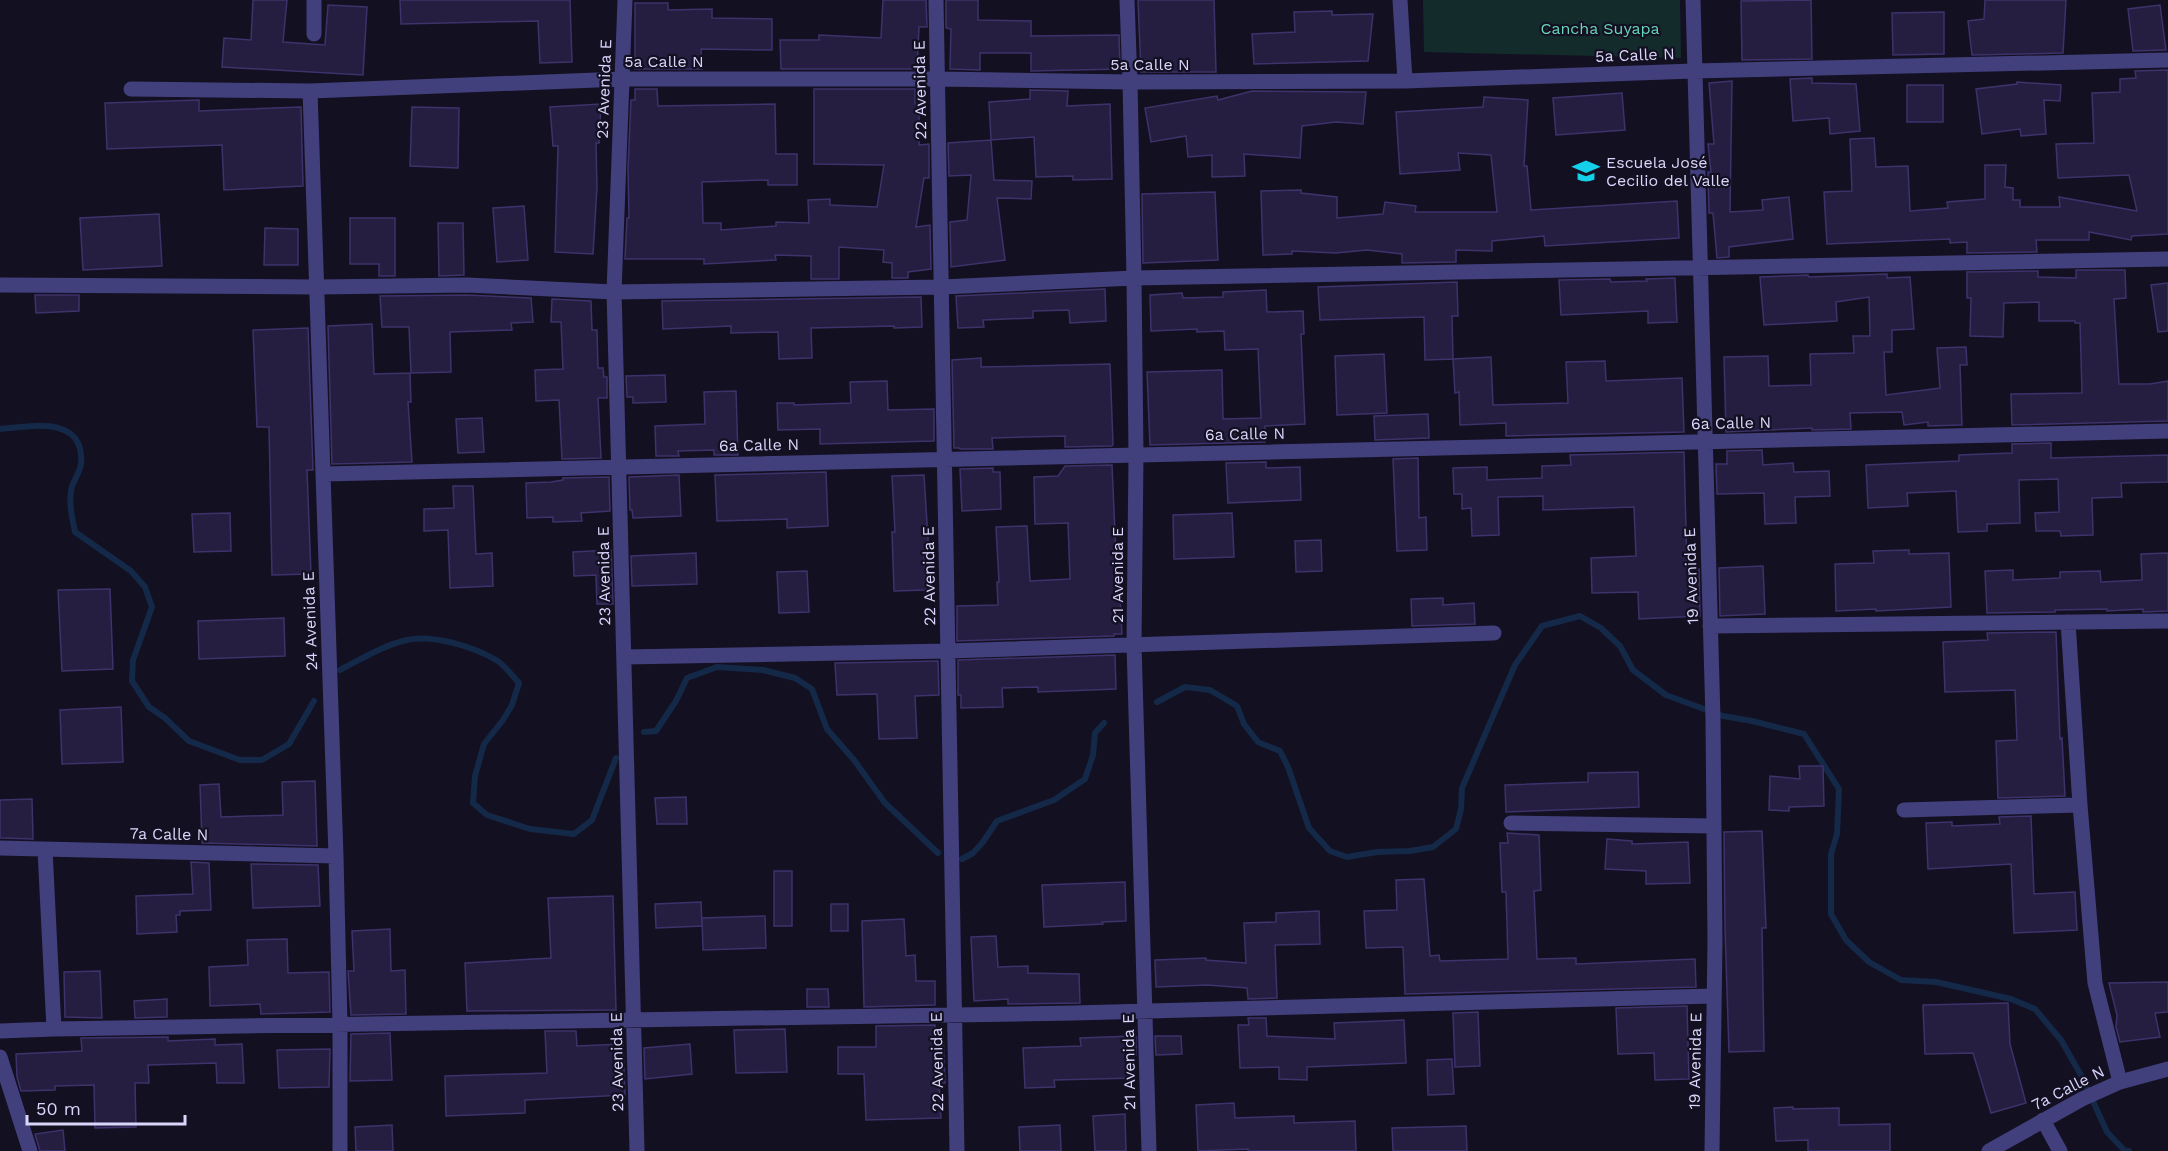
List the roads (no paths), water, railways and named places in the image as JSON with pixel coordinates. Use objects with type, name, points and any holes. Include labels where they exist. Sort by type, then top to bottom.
[{"type":"street","points":[[314,0],[314,34]]},
{"type":"street","name":"23 Avenida E","points":[[625,0],[614,292],[637,1151]]},
{"type":"street","name":"22 Avenida E","points":[[936,0],[957,1151]]},
{"type":"street","name":"21 Avenida E","points":[[1127,0],[1131,82],[1136,455],[1134,645],[1149,1151]]},
{"type":"street","points":[[1400,0],[1405,81]]},
{"type":"street","name":"19 Avenida E","points":[[1693,0],[1713,719],[1712,1151]]},
{"type":"street","name":"5a Calle N","points":[[131,89],[310,91],[622,79],[1405,81],[1694,71],[2168,60]]},
{"type":"street","name":"24 Avenida E","points":[[310,91],[336,856],[340,1151]]},
{"type":"street","points":[[0,285],[318,287],[467,285],[614,292],[942,287],[1134,278],[2168,259]]},
{"type":"street","name":"6a Calle N","points":[[323,474],[2168,431]]},
{"type":"street","points":[[1710,626],[2168,621]]},
{"type":"street","points":[[2068,622],[2095,983],[2120,1082]]},
{"type":"street","points":[[624,657],[948,651],[1494,633]]},
{"type":"street","points":[[1904,810],[2080,805]]},
{"type":"street","points":[[1511,823],[1714,826]]},
{"type":"street","name":"7a Calle N","points":[[0,849],[336,856]]},
{"type":"street","points":[[45,850],[54,1029]]},
{"type":"street","points":[[0,1031],[1224,1010],[1714,996]]},
{"type":"street","points":[[0,1057],[30,1151]]},
{"type":"street","name":"7a Calle N","points":[[1989,1151],[2103,1089],[2168,1069]]},
{"type":"street","points":[[2043,1120],[2060,1151]]},
{"type":"waterway","points":[[0,429],[27,426],[54,427],[75,437],[80,448],[81,464],[70,497],[75,532],[131,571],[145,587],[152,607],[133,660],[132,681],[149,707],[165,718],[189,741],[240,760],[262,760],[289,744],[314,701]]},
{"type":"waterway","points":[[1157,702],[1185,687],[1210,690],[1237,706],[1244,724],[1258,742],[1280,751],[1288,767],[1309,828],[1330,851],[1347,857],[1433,847],[1456,829],[1461,809],[1462,788],[1515,665],[1542,626],[1580,616],[1601,628],[1620,646],[1633,670],[1666,695],[1723,716],[1804,734],[1839,789],[1837,834],[1831,854],[1831,914],[1846,940],[1869,962],[1901,980],[1936,982],[2011,999],[2035,1009],[2061,1040],[2082,1077],[2107,1132],[2125,1151],[2129,1151]]},
{"type":"waterway","points":[[340,670],[390,645],[417,639],[441,640],[465,646],[487,655],[502,665],[519,683],[512,705],[484,744],[475,776],[473,803],[487,815],[530,829],[574,834],[592,820],[616,758]]},
{"type":"waterway","points":[[644,732],[656,731],[676,701],[687,678],[717,667],[763,670],[795,678],[812,689],[827,729],[854,760],[885,803],[938,853]]},
{"type":"waterway","points":[[962,859],[973,853],[997,821],[1054,800],[1085,779],[1093,755],[1095,733],[1104,723]]},
{"type":"place","name":"Escuela José Cecilio del Valle","points":[[1586,171]]},
{"type":"park label","name":"Cancha Suyapa","points":[[1600,28]]}]
